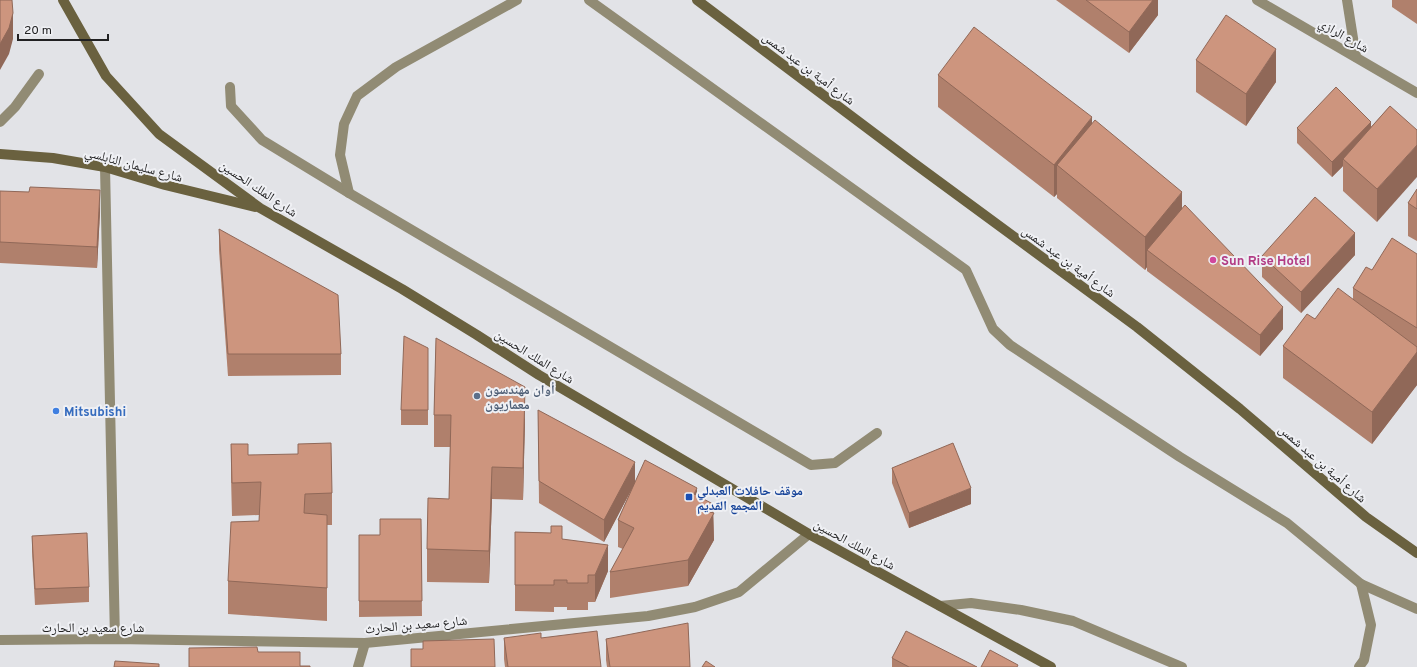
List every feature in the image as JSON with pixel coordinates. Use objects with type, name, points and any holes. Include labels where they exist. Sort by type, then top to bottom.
[{"type":"main road","name":"شارع الملك الحسين","points":[[63,0],[106,76],[159,134],[260,208],[402,289],[477,335],[539,376],[809,534],[1051,667]]},
{"type":"main road","name":"شارع أمية بن عبد شمس","points":[[697,0],[1137,328],[1240,409],[1366,517],[1417,553]]},
{"type":"main road","name":"شارع سليمان النابلسي","points":[[0,154],[53,158],[105,167],[165,185],[260,208]]},
{"type":"street","points":[[350,193],[340,155],[344,124],[357,96],[396,67],[517,0]]},
{"type":"street","points":[[589,0],[966,270],[993,330],[1010,346],[1287,523],[1361,584],[1417,608]]},
{"type":"street","name":"شارع الرازي","points":[[1257,0],[1417,93]]},
{"type":"street","points":[[1347,0],[1356,57]]},
{"type":"street","points":[[0,122],[15,107],[39,74]]},
{"type":"street","points":[[230,87],[231,106],[262,140],[811,464],[835,462],[877,433]]},
{"type":"street","points":[[105,167],[115,639]]},
{"type":"street","name":"شارع سعيد بن الحارث","points":[[0,640],[115,639],[365,643],[648,616],[695,607],[739,592],[809,534]]},
{"type":"street","points":[[1359,667],[1364,660],[1371,625],[1361,584]]},
{"type":"street","points":[[940,606],[971,603],[1021,610],[1073,621],[1182,667]]},
{"type":"street","points":[[358,667],[365,643]]},
{"type":"building","points":[[0,0],[12,0],[13,13],[9,28],[0,44]]},
{"type":"building","points":[[1086,0],[1153,0],[1129,32]]},
{"type":"building","points":[[1226,15],[1276,49],[1246,94],[1196,60]]},
{"type":"building","points":[[974,27],[1092,117],[1054,165],[938,75]]},
{"type":"building","points":[[1336,87],[1371,122],[1332,162],[1297,128]]},
{"type":"building","points":[[1390,106],[1417,130],[1417,145],[1377,189],[1343,159]]},
{"type":"building","points":[[1095,120],[1182,192],[1145,237],[1057,165]]},
{"type":"building","points":[[30,187],[100,190],[97,247],[0,242],[0,191],[29,192]]},
{"type":"building","points":[[1417,189],[1417,209],[1408,203]]},
{"type":"building","points":[[1315,197],[1355,233],[1301,292],[1262,256]]},
{"type":"building","points":[[1185,205],[1283,307],[1260,335],[1147,250]]},
{"type":"building","points":[[219,229],[338,295],[341,354],[228,354]]},
{"type":"building","points":[[1392,238],[1417,254],[1417,328],[1353,288],[1366,267],[1372,270]]},
{"type":"building","points":[[1338,288],[1417,347],[1417,352],[1372,412],[1283,346],[1307,314],[1315,319]]},
{"type":"building","points":[[404,336],[428,348],[428,410],[401,410]]},
{"type":"building","points":[[436,338],[525,387],[523,468],[492,467],[489,551],[427,549],[428,498],[449,499],[451,415],[434,415]]},
{"type":"building","points":[[538,410],[635,462],[604,520],[539,481]]},
{"type":"building","points":[[331,443],[332,493],[305,494],[304,513],[327,515],[327,588],[228,581],[231,522],[259,521],[261,482],[232,483],[231,444],[248,444],[248,455],[298,454],[298,444]]},
{"type":"building","points":[[953,443],[971,488],[909,513],[892,468]]},
{"type":"building","points":[[645,460],[697,488],[694,494],[713,504],[710,512],[714,513],[688,560],[610,572],[634,528],[618,520]]},
{"type":"building","points":[[380,519],[421,519],[422,601],[359,601],[359,535],[380,535]]},
{"type":"building","points":[[551,526],[562,526],[562,539],[608,545],[595,575],[588,575],[588,583],[567,583],[567,580],[554,580],[554,585],[515,585],[515,532],[551,533]]},
{"type":"building","points":[[87,533],[89,587],[35,589],[32,536]]},
{"type":"building","points":[[688,623],[690,667],[610,667],[606,639]]},
{"type":"building","points":[[597,631],[601,667],[508,667],[504,638],[541,633],[541,638]]},
{"type":"building","points":[[906,631],[977,667],[909,667],[892,658]]},
{"type":"building","points":[[494,639],[495,667],[411,667],[411,649],[423,649],[423,641]]},
{"type":"building","points":[[257,647],[258,652],[300,652],[300,666],[310,667],[189,667],[189,648]]},
{"type":"building","points":[[990,650],[1018,665],[1017,667],[981,667]]},
{"type":"building","points":[[115,661],[159,664],[159,667],[114,667]]},
{"type":"building","points":[[706,661],[715,667],[702,667]]},
{"type":"place","name":"Sun Rise Hotel","points":[[1213,260]]},
{"type":"place","name":"أوان مهندسون معماريون","points":[[477,396]]},
{"type":"place","name":"Mitsubishi","points":[[56,411]]},
{"type":"place","name":"موقف حافلات العبدلي المجمع القديم","points":[[689,497]]}]
